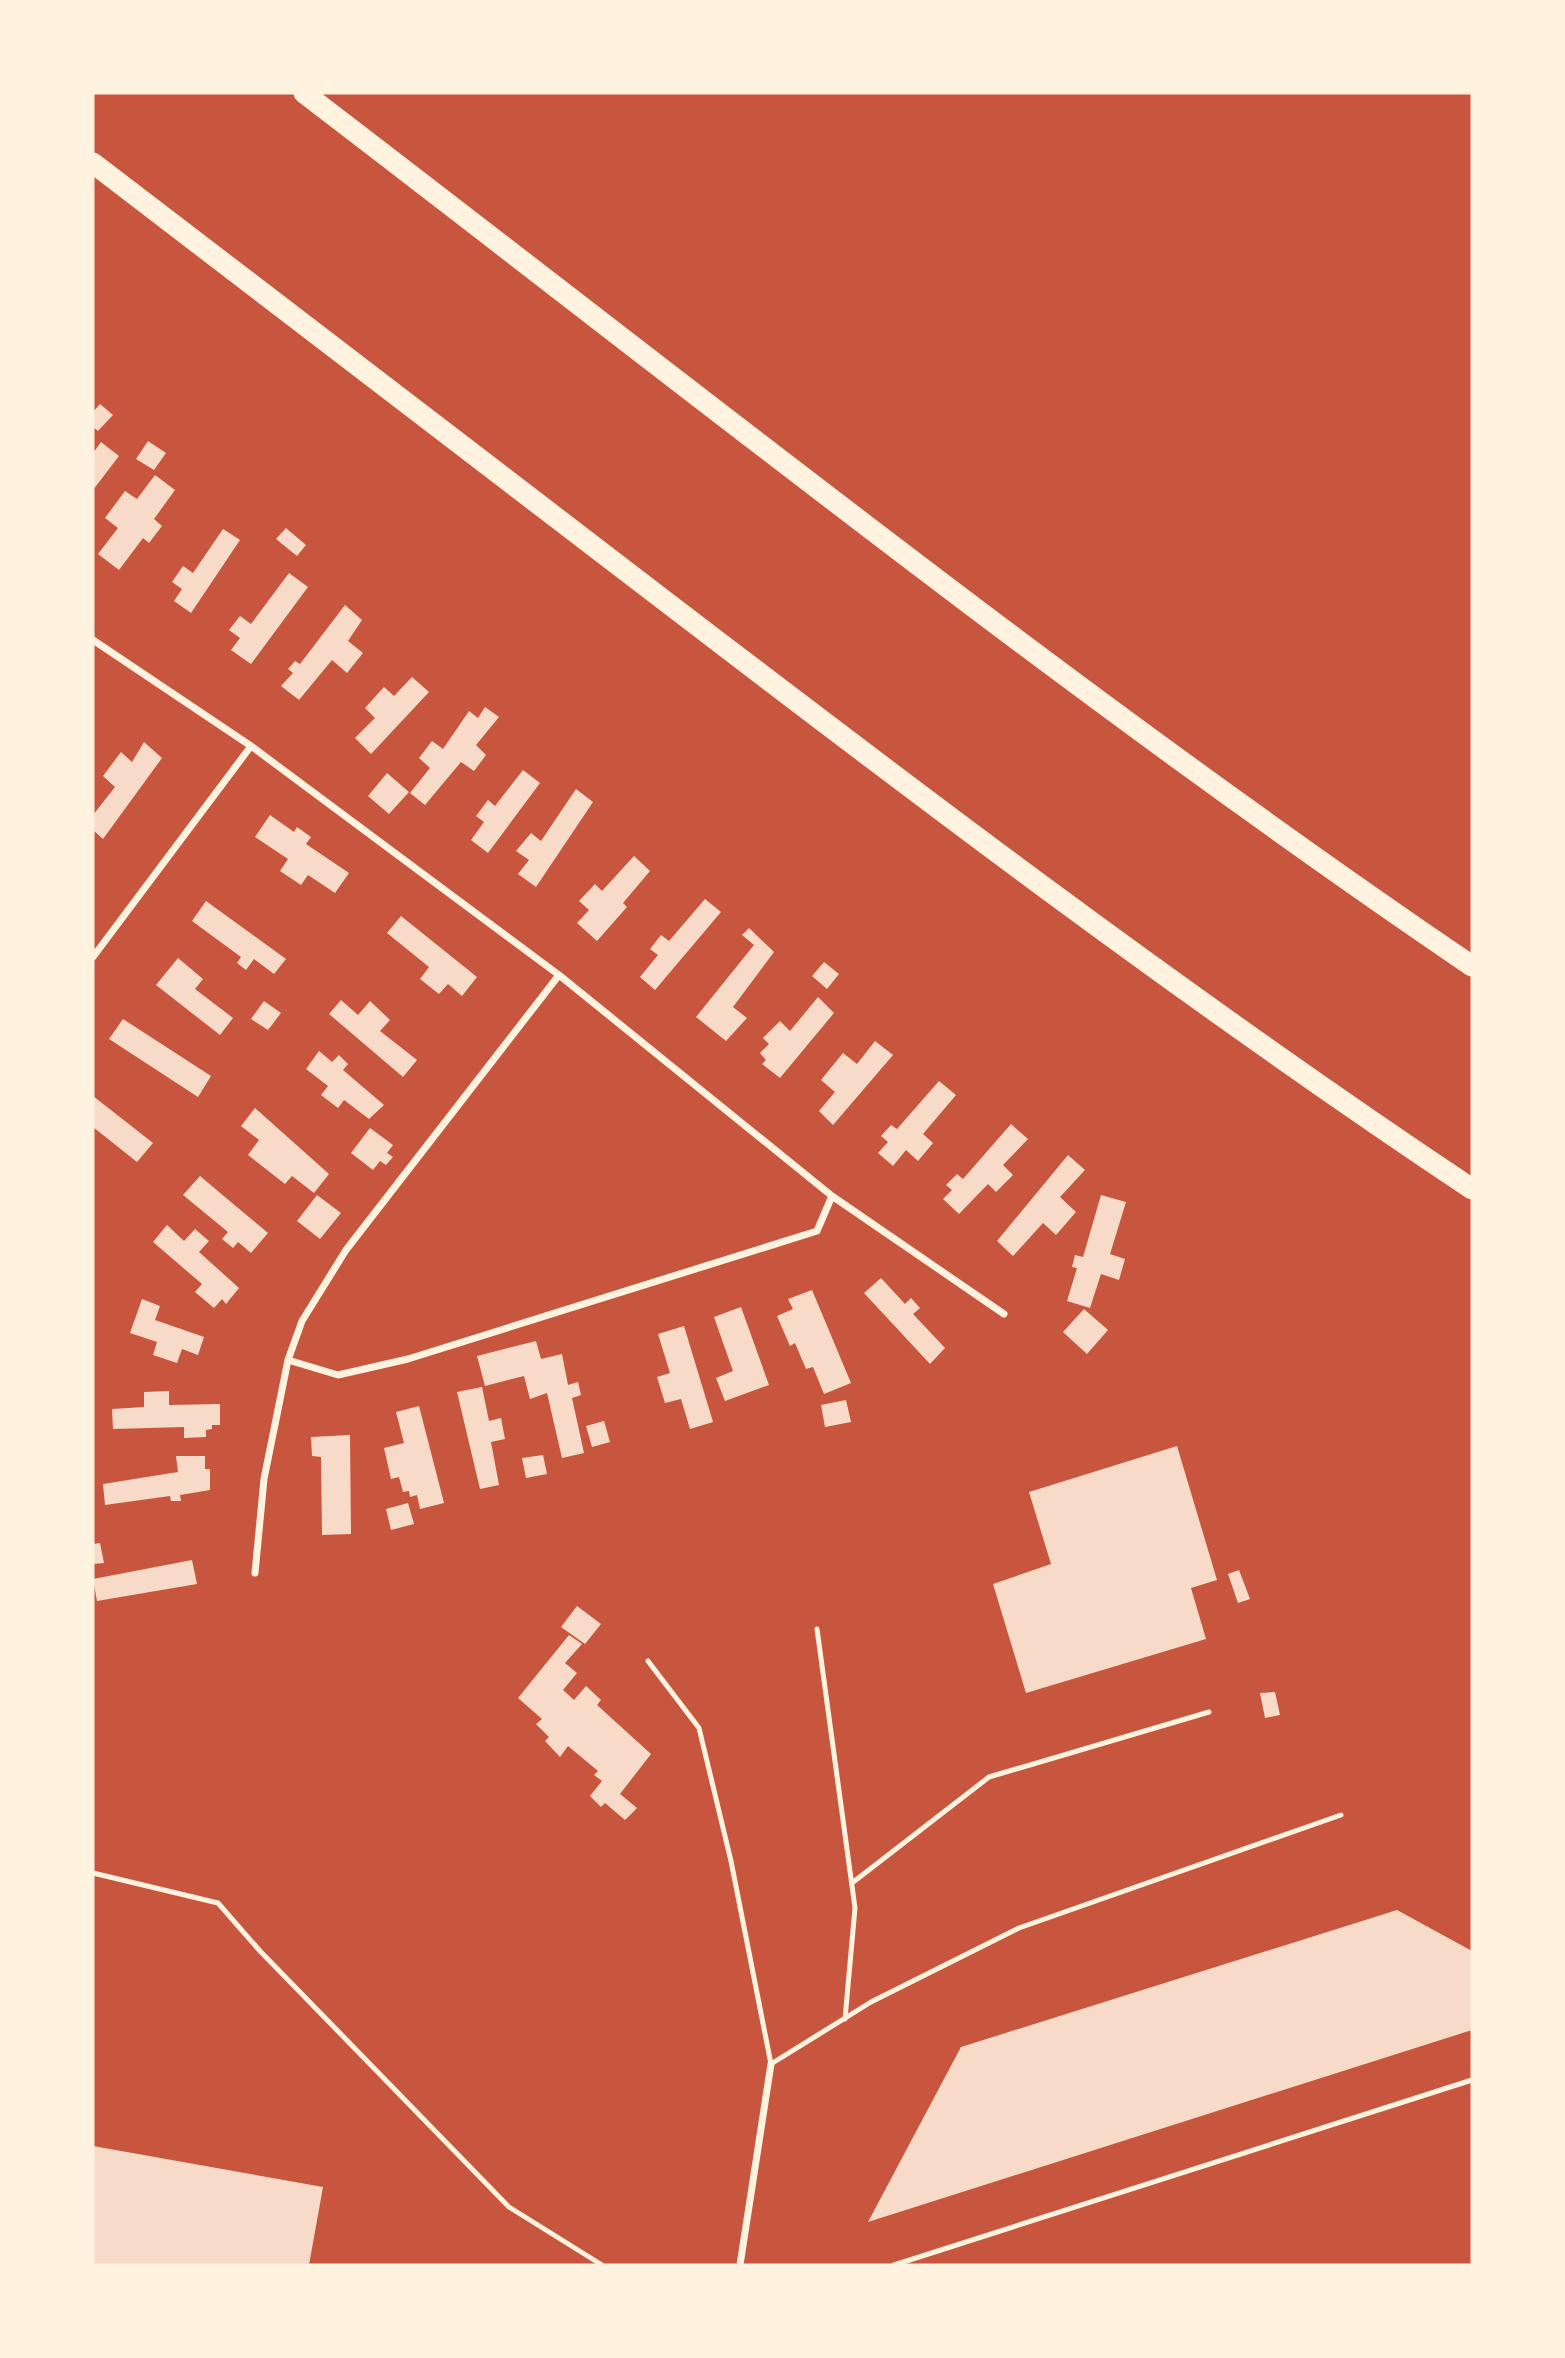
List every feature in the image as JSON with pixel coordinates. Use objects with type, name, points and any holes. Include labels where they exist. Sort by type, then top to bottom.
[{"type":"highway","points":[[304,93],[1099,699],[1253,813],[1472,966]]},
{"type":"highway","points":[[93,163],[753,669],[1062,901],[1341,1101],[1472,1189]]},
{"type":"street","points":[[93,640],[251,746],[559,975],[832,1196],[1004,1314]]},
{"type":"street","points":[[93,957],[251,746]]},
{"type":"street","points":[[255,1573],[264,1479],[288,1360],[302,1321],[346,1250],[559,975]]},
{"type":"street","points":[[288,1360],[338,1375],[408,1359],[817,1231],[832,1196]]},
{"type":"street","points":[[740,2265],[771,2064]]},
{"type":"lane","points":[[817,1629],[855,1908],[845,2019]]},
{"type":"lane","points":[[648,1661],[699,1728],[731,1861],[771,2064],[871,2002],[1019,1928],[1341,1815]]},
{"type":"lane","points":[[852,1884],[989,1777],[1209,1712]]},
{"type":"lane","points":[[93,1873],[218,1903],[260,1951],[509,2207],[602,2265]]},
{"type":"lane","points":[[894,2265],[1472,2080]]},
{"type":"building","points":[[100,404],[113,415],[98,431],[93,427],[93,412]]},
{"type":"building","points":[[148,441],[166,453],[154,470],[136,459]]},
{"type":"building","points":[[101,442],[119,456],[93,490],[93,453]]},
{"type":"building","points":[[155,475],[175,490],[154,519],[162,526],[149,543],[143,538],[119,570],[98,554],[118,528],[105,518],[125,491],[137,499]]},
{"type":"building","points":[[286,528],[306,545],[297,556],[276,539]]},
{"type":"building","points":[[223,529],[240,540],[191,613],[174,601],[182,589],[172,582],[183,566],[193,573]]},
{"type":"building","points":[[289,573],[308,587],[251,664],[231,650],[240,638],[229,630],[240,616],[251,624]]},
{"type":"building","points":[[345,605],[362,620],[348,641],[363,653],[347,673],[332,660],[299,700],[281,686],[293,673],[288,669],[295,661],[300,664]]},
{"type":"building","points":[[412,677],[429,692],[371,754],[355,738],[375,718],[365,708],[384,687],[394,696]]},
{"type":"building","points":[[485,707],[499,717],[476,745],[486,755],[474,771],[461,762],[425,805],[410,793],[430,768],[419,758],[432,741],[443,749],[469,711],[478,718]]},
{"type":"building","points":[[144,742],[162,758],[103,839],[93,830],[93,815],[115,787],[103,776],[121,752],[132,762]]},
{"type":"building","points":[[523,770],[540,783],[488,853],[471,840],[484,822],[476,816],[488,800],[495,806]]},
{"type":"building","points":[[387,773],[409,792],[389,814],[368,796]]},
{"type":"building","points":[[576,789],[593,802],[536,887],[518,874],[529,860],[516,851],[531,833],[541,841]]},
{"type":"building","points":[[270,815],[294,832],[297,827],[311,837],[306,844],[349,873],[335,893],[308,875],[301,885],[280,871],[288,859],[255,837]]},
{"type":"building","points":[[634,856],[650,871],[623,903],[627,907],[597,941],[577,923],[589,910],[579,901],[595,884],[602,891]]},
{"type":"building","points":[[705,899],[721,912],[655,990],[640,977],[658,955],[650,949],[661,935],[669,941]]},
{"type":"building","points":[[206,901],[286,959],[274,974],[254,959],[246,970],[237,963],[241,957],[192,921]]},
{"type":"building","points":[[401,916],[477,977],[462,996],[448,984],[439,994],[420,979],[429,967],[387,933]]},
{"type":"building","points":[[749,928],[774,952],[733,1007],[747,1018],[726,1041],[696,1017],[754,945],[742,935]]},
{"type":"building","points":[[178,958],[203,979],[195,989],[233,1018],[220,1035],[156,985]]},
{"type":"building","points":[[824,962],[839,974],[827,989],[812,976]]},
{"type":"building","points":[[818,997],[834,1013],[780,1078],[762,1064],[766,1060],[760,1053],[769,1044],[763,1038],[780,1021],[790,1031]]},
{"type":"building","points":[[341,1000],[358,1015],[370,1001],[390,1020],[380,1031],[417,1060],[403,1077],[329,1014]]},
{"type":"building","points":[[264,1001],[281,1013],[268,1030],[251,1019]]},
{"type":"building","points":[[123,1019],[211,1076],[198,1097],[109,1039]]},
{"type":"building","points":[[875,1041],[893,1055],[833,1125],[819,1111],[835,1092],[821,1080],[843,1053],[857,1064]]},
{"type":"building","points":[[319,1051],[332,1062],[339,1055],[348,1064],[343,1070],[384,1105],[369,1119],[344,1100],[338,1108],[321,1095],[328,1086],[306,1069]]},
{"type":"building","points":[[939,1081],[956,1095],[923,1134],[933,1143],[918,1161],[906,1150],[893,1166],[878,1153],[888,1142],[881,1136],[891,1125],[897,1129]]},
{"type":"building","points":[[93,1096],[153,1143],[137,1162],[93,1127]]},
{"type":"building","points":[[255,1108],[329,1174],[314,1193],[292,1176],[285,1184],[248,1155],[259,1140],[241,1126]]},
{"type":"building","points":[[1011,1124],[1028,1139],[1003,1165],[1013,1175],[996,1192],[988,1184],[959,1214],[943,1199],[952,1190],[946,1185],[957,1174],[963,1179]]},
{"type":"building","points":[[370,1128],[393,1145],[387,1153],[393,1157],[386,1165],[380,1161],[373,1170],[351,1153]]},
{"type":"building","points":[[1068,1155],[1085,1170],[1060,1197],[1076,1212],[1056,1235],[1043,1223],[1013,1256],[997,1241]]},
{"type":"building","points":[[200,1176],[268,1233],[251,1253],[238,1242],[233,1248],[222,1239],[228,1232],[183,1195]]},
{"type":"building","points":[[317,1195],[341,1213],[320,1239],[297,1221]]},
{"type":"building","points":[[1101,1195],[1126,1202],[1110,1254],[1125,1259],[1119,1280],[1101,1274],[1090,1308],[1067,1301],[1077,1268],[1072,1267],[1075,1255],[1083,1257]]},
{"type":"building","points":[[167,1225],[184,1241],[195,1229],[209,1241],[199,1252],[239,1288],[226,1304],[222,1299],[214,1308],[195,1292],[202,1284],[153,1242]]},
{"type":"building","points":[[881,1278],[905,1304],[911,1298],[920,1308],[913,1314],[945,1348],[930,1364],[864,1293]]},
{"type":"building","points":[[812,1290],[851,1383],[824,1394],[813,1367],[806,1369],[795,1343],[790,1346],[777,1316],[793,1309],[788,1299]]},
{"type":"building","points":[[142,1299],[160,1306],[155,1320],[204,1337],[198,1355],[182,1349],[177,1363],[153,1355],[157,1342],[130,1333]]},
{"type":"building","points":[[741,1307],[769,1385],[725,1401],[716,1378],[733,1371],[714,1317]]},
{"type":"building","points":[[1084,1309],[1108,1330],[1087,1354],[1063,1332]]},
{"type":"building","points":[[684,1326],[713,1422],[690,1429],[681,1399],[665,1403],[657,1377],[670,1373],[658,1334]]},
{"type":"building","points":[[536,1341],[541,1359],[562,1354],[568,1385],[578,1382],[581,1395],[572,1398],[584,1453],[562,1458],[547,1393],[530,1399],[524,1376],[485,1386],[477,1356]]},
{"type":"building","points":[[482,1387],[489,1421],[501,1418],[505,1439],[491,1442],[499,1485],[480,1489],[457,1392]]},
{"type":"building","points":[[169,1391],[169,1405],[220,1404],[220,1425],[212,1425],[212,1429],[206,1430],[206,1437],[184,1438],[184,1427],[113,1429],[112,1409],[144,1407],[144,1392]]},
{"type":"building","points":[[846,1400],[851,1422],[825,1427],[821,1405]]},
{"type":"building","points":[[419,1406],[444,1503],[420,1509],[417,1495],[410,1497],[409,1491],[403,1492],[399,1477],[391,1479],[384,1448],[404,1443],[396,1412]]},
{"type":"building","points":[[604,1421],[610,1442],[592,1447],[586,1426]]},
{"type":"building","points":[[350,1435],[351,1534],[322,1535],[321,1457],[312,1456],[311,1437]]},
{"type":"building","points":[[1177,1446],[1217,1580],[1191,1588],[1206,1639],[1026,1693],[993,1584],[1051,1564],[1029,1492]]},
{"type":"building","points":[[543,1455],[547,1474],[526,1478],[522,1458]]},
{"type":"building","points":[[176,1456],[205,1456],[205,1469],[210,1469],[210,1490],[180,1495],[181,1501],[171,1501],[170,1496],[105,1505],[103,1484],[178,1472]]},
{"type":"building","points":[[408,1503],[414,1524],[391,1530],[386,1509]]},
{"type":"building","points":[[100,1543],[104,1563],[93,1564],[93,1544]]},
{"type":"building","points":[[192,1560],[197,1584],[97,1601],[93,1579]]},
{"type":"building","points":[[1239,1570],[1250,1599],[1238,1603],[1228,1574]]},
{"type":"building","points":[[577,1606],[601,1624],[585,1644],[561,1627]]},
{"type":"building","points":[[569,1635],[582,1644],[565,1663],[577,1673],[563,1690],[574,1700],[586,1686],[601,1700],[597,1705],[651,1754],[620,1794],[637,1808],[625,1820],[605,1803],[601,1807],[590,1796],[602,1781],[594,1775],[598,1771],[568,1746],[560,1757],[545,1741],[549,1737],[536,1724],[542,1719],[518,1698]]},
{"type":"building","points":[[1275,1692],[1280,1715],[1265,1718],[1260,1693]]},
{"type":"building","points":[[1397,1910],[1472,1951],[1472,2030],[868,2222],[961,2047]]},
{"type":"building","points":[[93,2146],[323,2187],[309,2265],[93,2265]]}]
